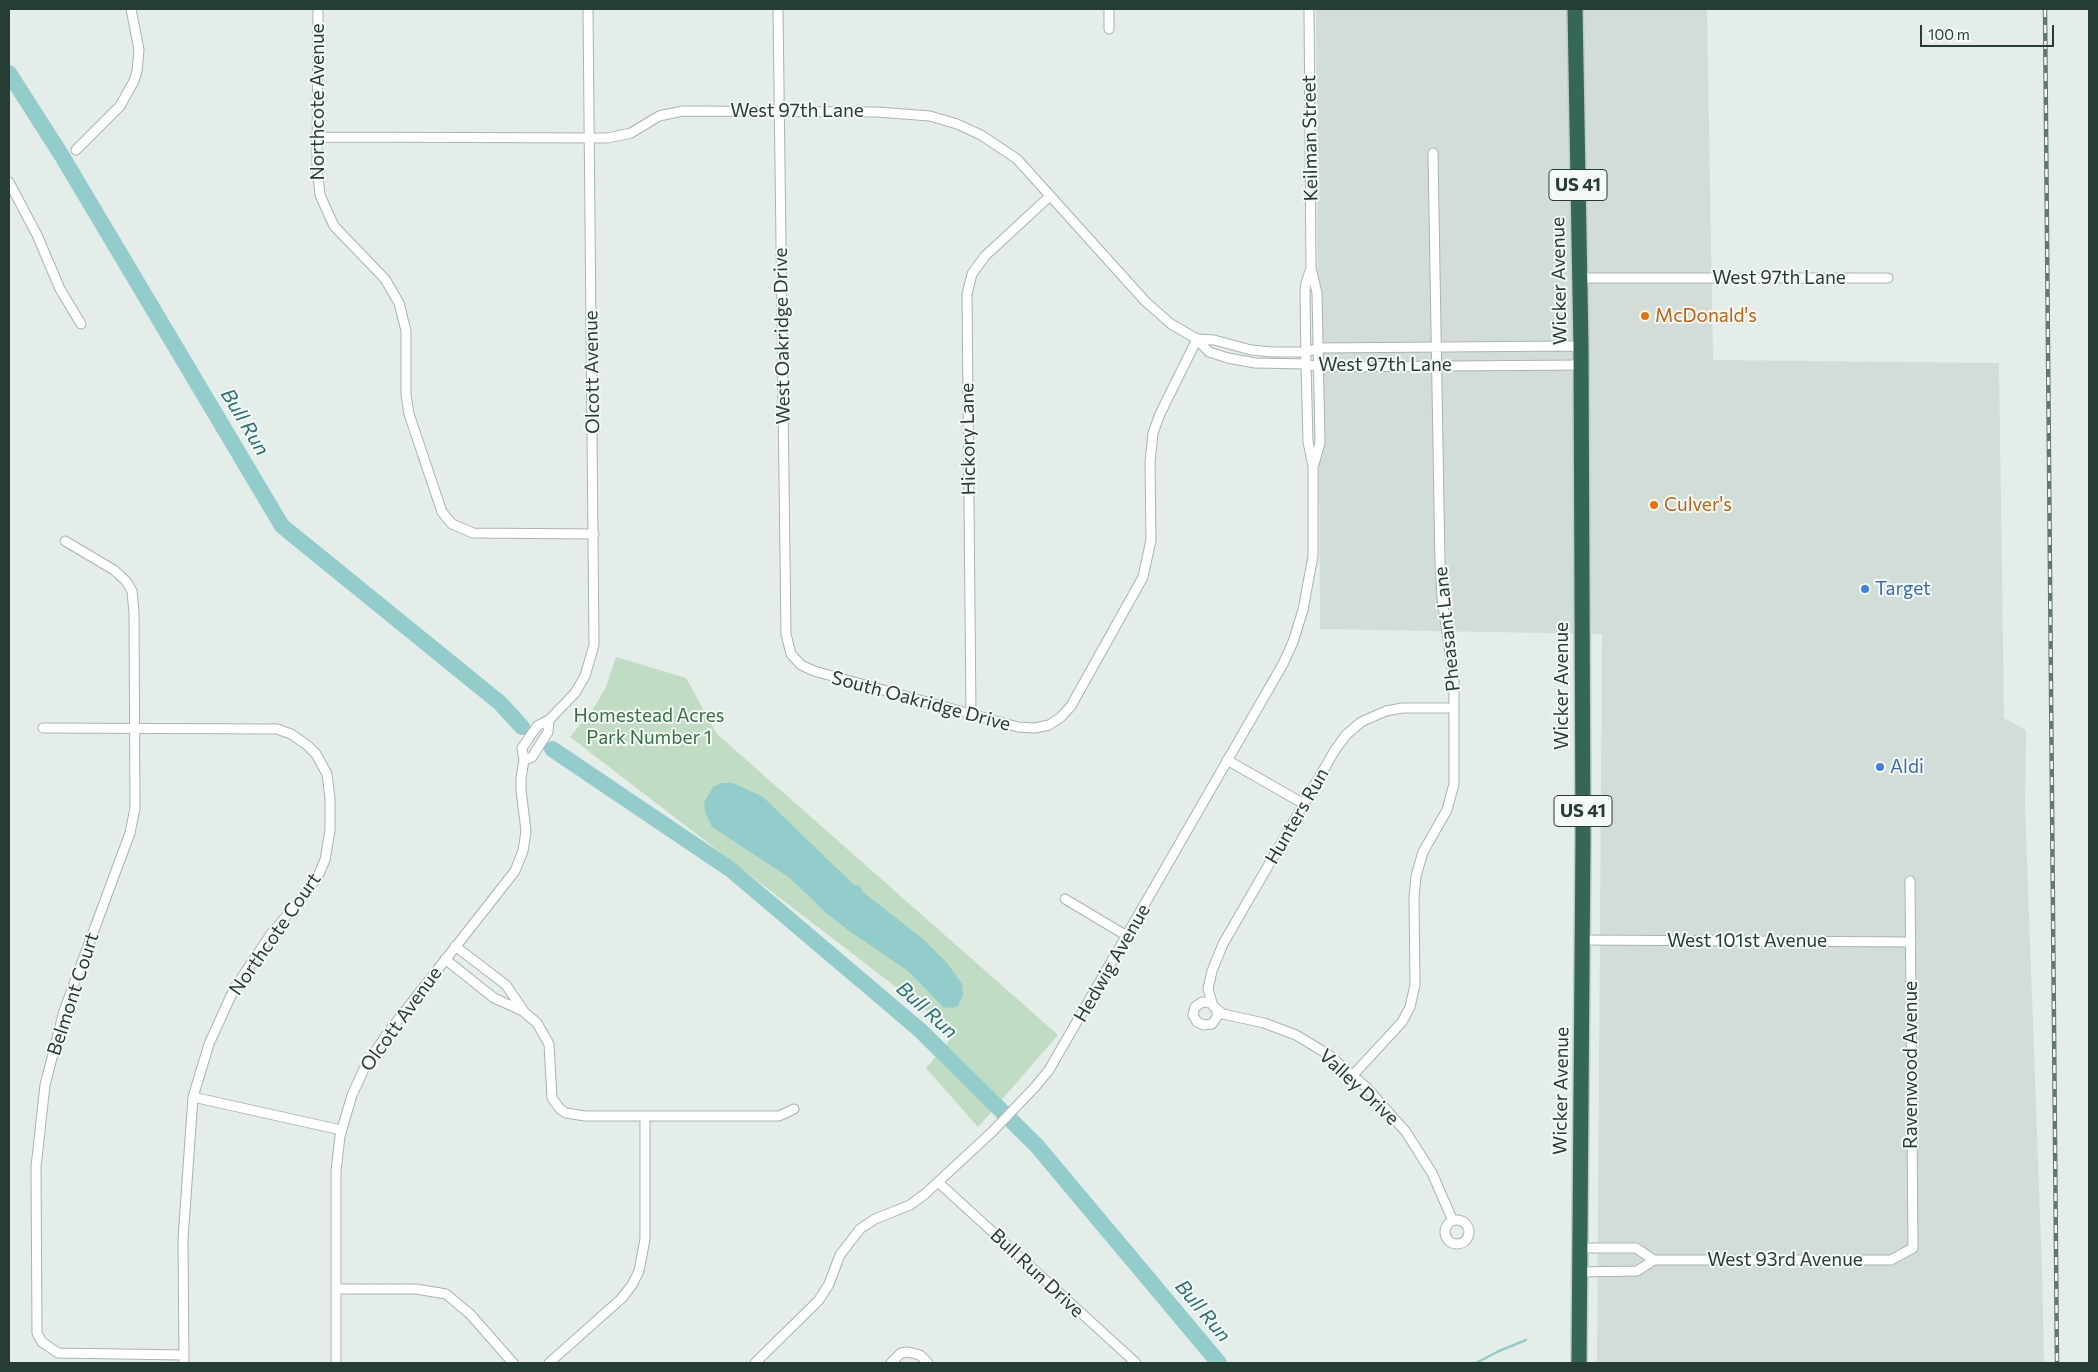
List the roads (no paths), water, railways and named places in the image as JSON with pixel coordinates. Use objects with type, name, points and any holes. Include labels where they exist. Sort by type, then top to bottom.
[{"type":"highway","name":"Wicker Avenue","points":[[1575,9],[1581,365],[1582,940],[1579,1363]]},
{"type":"street","points":[[76,150],[120,106],[134,81],[139,50],[131,9]]},
{"type":"street","name":"Northcote Avenue","points":[[318,9],[316,137],[318,186],[326,211],[339,232],[391,286],[402,312],[406,331],[406,395],[409,414],[442,512],[452,524],[473,533],[594,534]]},
{"type":"street","name":"Olcott Avenue","points":[[336,1363],[336,1171],[342,1130],[352,1095],[365,1066],[387,1034],[509,879],[519,861],[526,831],[520,778],[524,760],[522,748],[537,726],[550,720],[580,686],[592,655],[595,633],[588,9]]},
{"type":"street","name":"West Oakridge Drive","points":[[778,9],[786,634],[788,648],[796,661]]},
{"type":"street","points":[[1109,9],[1109,29]]},
{"type":"street","name":"Keilman Street","points":[[1309,9],[1311,268],[1317,293],[1318,367]]},
{"type":"street","name":"West 97th Lane","points":[[316,137],[590,138],[624,135],[666,113],[779,111],[906,113],[930,116],[981,135],[1006,151],[1026,168],[1153,309],[1171,324],[1197,339],[1209,352],[1238,360],[1265,364],[1306,364],[1318,367],[1581,365]]},
{"type":"street","name":"Pheasant Lane","points":[[1353,1076],[1402,1022],[1412,1000],[1415,985],[1415,882],[1424,852],[1447,810],[1453,792],[1455,774],[1452,657],[1440,577],[1433,153]]},
{"type":"street","points":[[9,182],[37,235],[60,290],[81,324]]},
{"type":"street","name":"Hickory Lane","points":[[971,714],[967,294],[972,274],[985,256],[1050,196]]},
{"type":"street","name":"Keilman Street","points":[[1306,364],[1305,292],[1311,268]]},
{"type":"street","name":"West 97th Lane","points":[[1579,278],[1888,278]]},
{"type":"street","name":"West 97th Lane","points":[[1197,339],[1214,340],[1261,352],[1306,352],[1318,348],[1571,346],[1580,348]]},
{"type":"street","name":"South Oakridge Drive","points":[[796,661],[814,671],[1018,727],[1035,728],[1049,725],[1061,717],[1071,706],[1143,577],[1151,540],[1150,451],[1154,433],[1160,414],[1197,339]]},
{"type":"street","name":"Hedwig Avenue","points":[[755,1363],[819,1300],[829,1284],[840,1255],[860,1229],[883,1215],[918,1200],[1000,1123],[1035,1087],[1054,1062],[1283,664],[1300,621],[1308,589],[1313,556],[1313,466],[1308,442],[1306,364]]},
{"type":"street","name":"Hedwig Avenue","points":[[1313,466],[1320,443],[1318,367]]},
{"type":"street","name":"Belmont Court","points":[[64,540],[114,570],[126,581],[132,591],[134,613],[135,808],[130,834],[64,1011],[45,1085],[36,1167],[36,1322],[42,1342],[58,1353],[184,1359]]},
{"type":"street","name":"Hunters Run","points":[[1214,1007],[1208,989],[1219,953],[1340,742],[1361,722],[1377,714],[1394,709],[1454,708]]},
{"type":"street","name":"Northcote Court","points":[[42,728],[277,729],[301,739],[312,749],[323,765],[329,785],[330,830],[325,860],[318,876],[262,948],[234,989],[209,1044],[193,1097],[183,1239],[184,1359]]},
{"type":"street","points":[[1228,760],[1304,804]]},
{"type":"street","name":"Ravenwood Avenue","points":[[1910,881],[1913,1248]]},
{"type":"street","points":[[1065,899],[1127,936]]},
{"type":"street","name":"West 101st Avenue","points":[[1582,940],[1911,942]]},
{"type":"street","points":[[455,946],[506,986],[524,1011]]},
{"type":"street","points":[[445,959],[494,998],[524,1011],[538,1022],[547,1038],[550,1051],[550,1090],[552,1098],[560,1109],[566,1113],[579,1116],[779,1116],[794,1108]]},
{"type":"street","name":"Valley Drive","points":[[1214,1007],[1223,1014],[1264,1023],[1296,1035],[1329,1055],[1374,1094],[1406,1132],[1432,1173],[1453,1221]]},
{"type":"street","points":[[193,1097],[342,1130]]},
{"type":"street","points":[[549,1363],[622,1299],[639,1271],[645,1239],[645,1116]]},
{"type":"street","name":"Bull Run Drive","points":[[938,1182],[1132,1362]]},
{"type":"street","name":"West 93rd Avenue","points":[[1579,1248],[1636,1248],[1654,1260]]},
{"type":"street","name":"West 93rd Avenue","points":[[1579,1272],[1637,1270],[1654,1260],[1891,1260],[1913,1248]]},
{"type":"street","points":[[336,1289],[416,1289],[446,1294],[470,1314],[512,1363]]},
{"type":"street","points":[[891,1363],[901,1353],[908,1352],[920,1355],[928,1363]]},
{"type":"water","points":[[722,783],[733,783],[763,797],[854,885],[860,886],[863,892],[924,940],[947,963],[962,984],[963,995],[958,1006],[952,1008],[943,1007],[908,971],[825,912],[790,878],[712,827],[705,812],[704,802],[713,787]]},
{"type":"waterway","name":"Bull Run","points":[[9,73],[62,156],[282,526],[500,703],[522,727]]},
{"type":"waterway","name":"Bull Run","points":[[552,749],[730,869],[921,1031],[1037,1146],[1219,1363]]},
{"type":"waterway","points":[[1476,1363],[1526,1340]]},
{"type":"railway","points":[[2045,9],[2057,1363]]},
{"type":"place","name":"McDonald's","points":[[1645,316]]},
{"type":"place","name":"Culver's","points":[[1654,505]]},
{"type":"place","name":"Target","points":[[1865,589]]},
{"type":"place","name":"Aldi","points":[[1880,767]]},
{"type":"park label","name":"Homestead Acres Park Number 1","points":[[649,727]]}]
